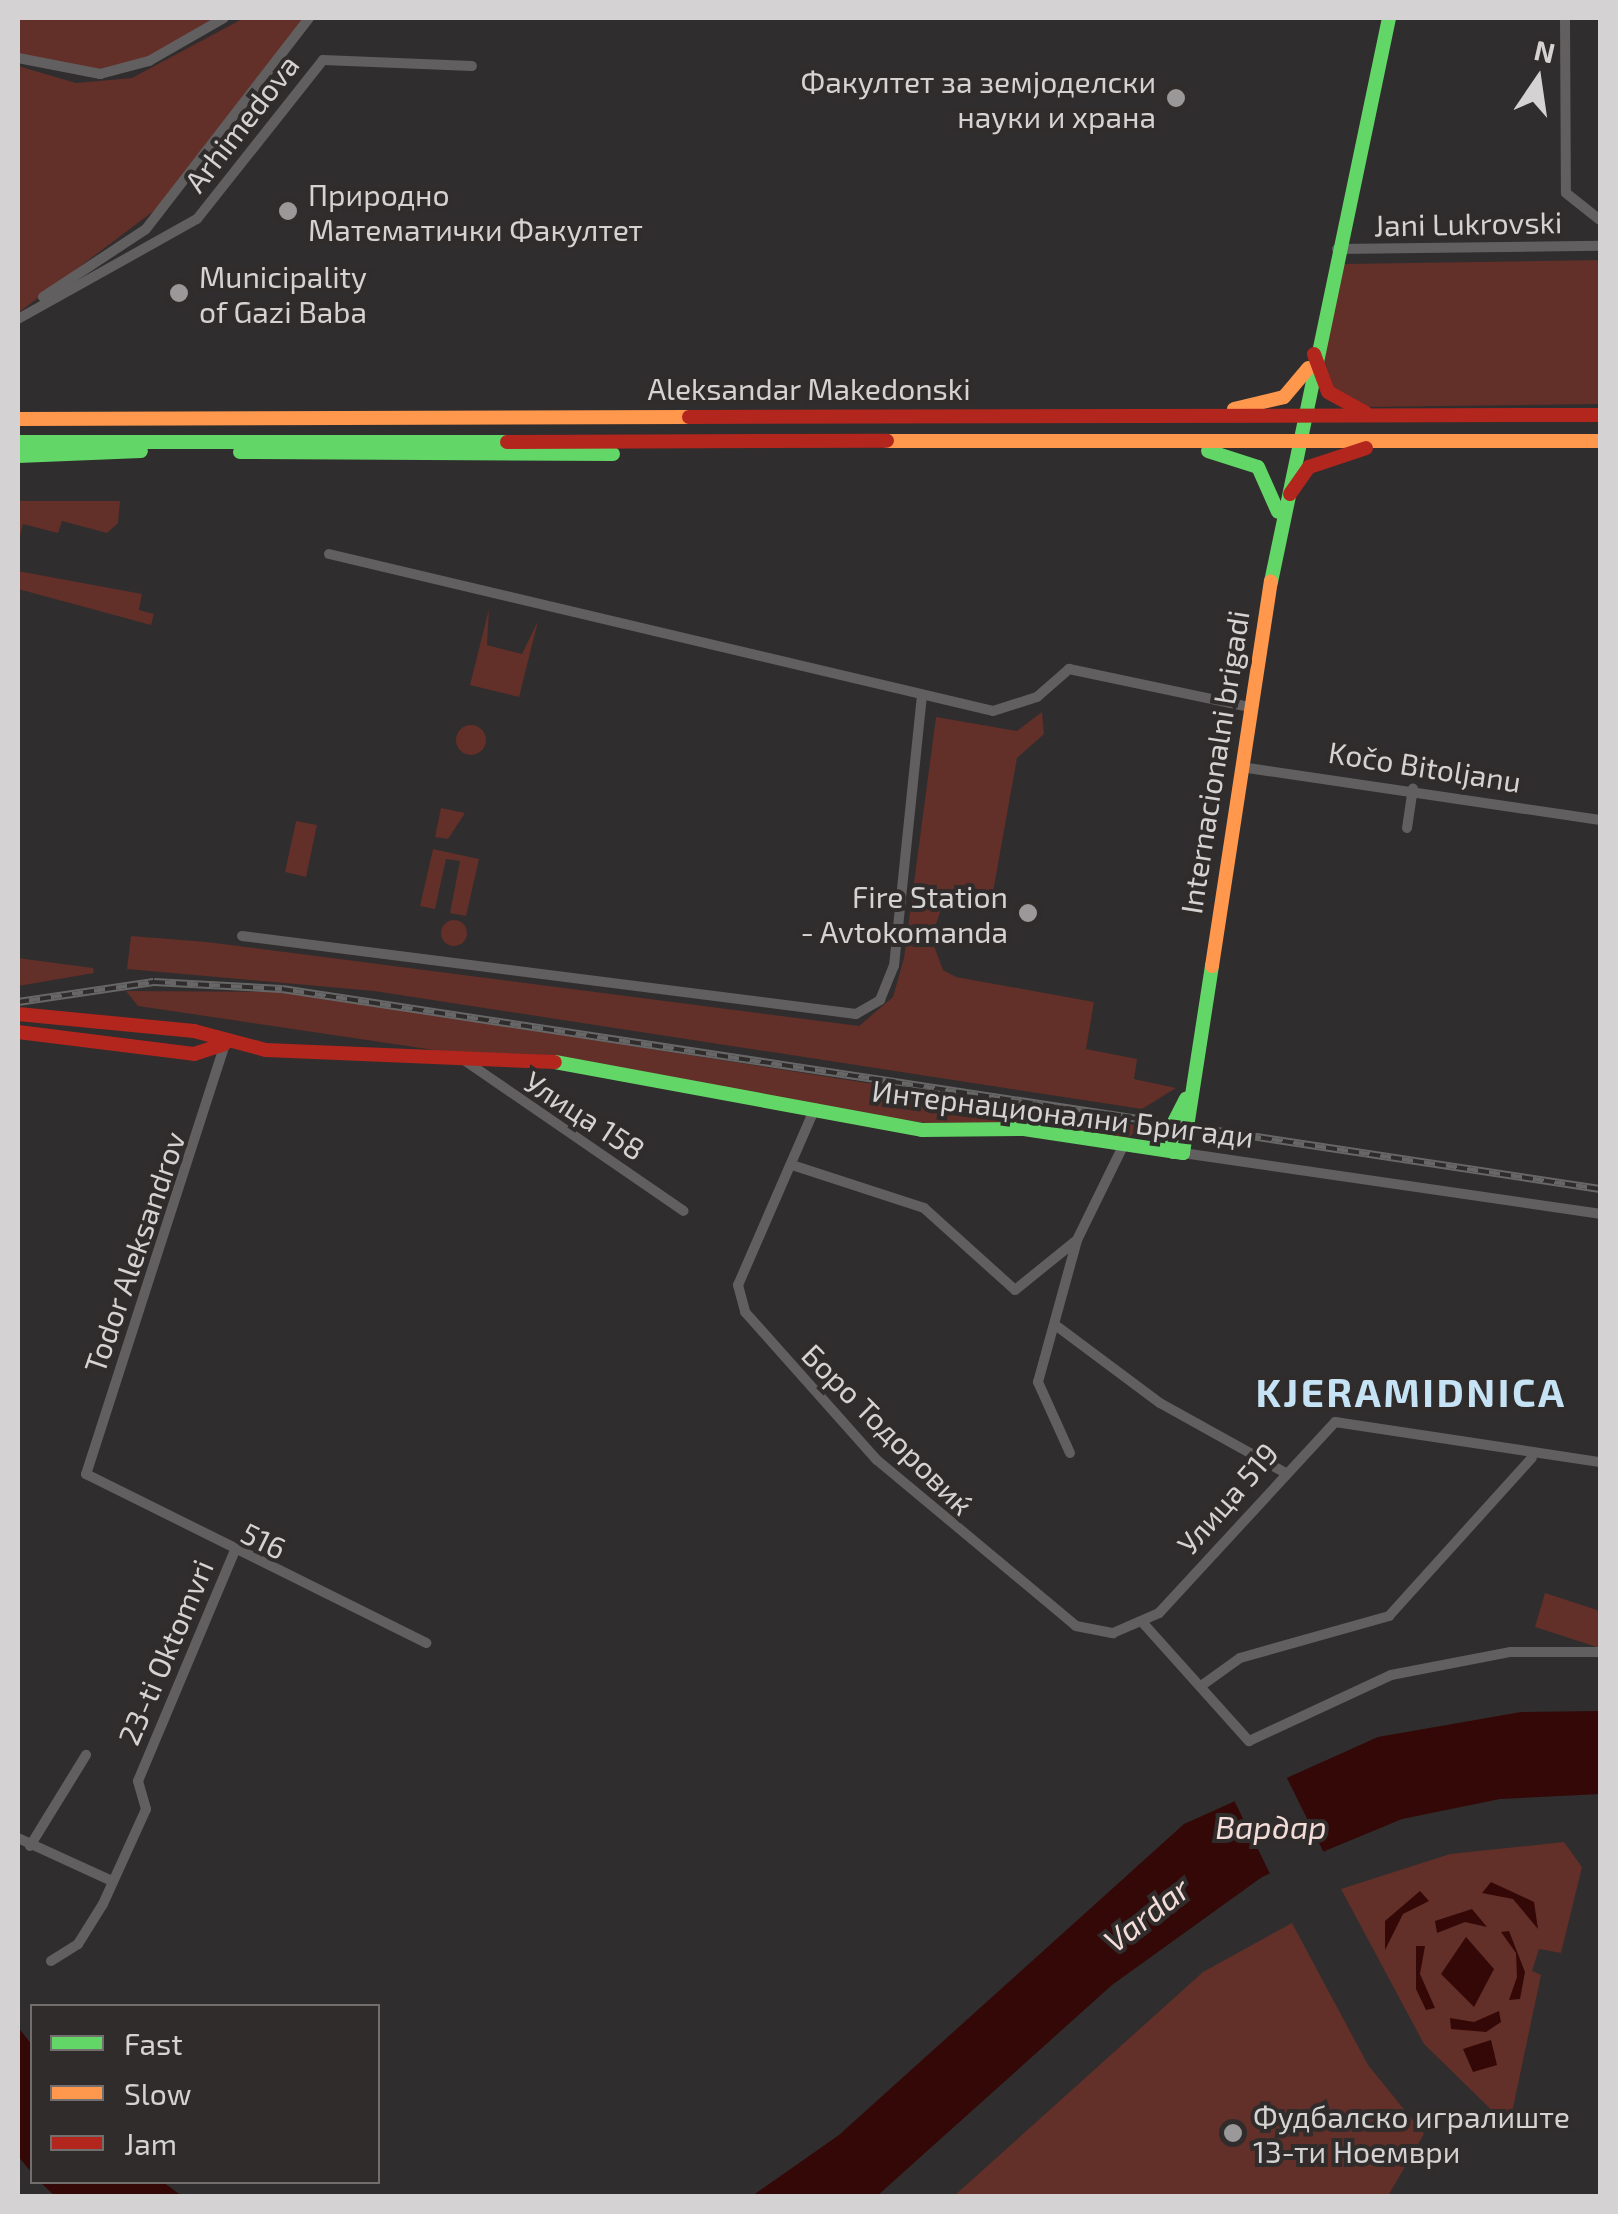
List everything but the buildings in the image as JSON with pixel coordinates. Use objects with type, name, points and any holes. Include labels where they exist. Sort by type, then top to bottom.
[{"type":"street","points":[[18,58],[100,74],[149,61],[224,18]]},
{"type":"street","points":[[34,304],[146,228],[309,18]]},
{"type":"street","name":"Internacionalni brigadi","points":[[1178,1152],[1279,524],[1387,18]]},
{"type":"street","points":[[1565,18],[1566,193],[1600,220]]},
{"type":"street","name":"Arhimedova","points":[[18,319],[34,304],[82,289],[197,219],[323,60],[472,66]]},
{"type":"street","name":"Jani Lukrovski","points":[[1337,249],[1600,246]]},
{"type":"street","points":[[1209,414],[1277,400],[1312,358],[1328,392],[1359,412],[1401,416]]},
{"type":"street","name":"Aleksandar Makedonski","points":[[18,419],[1600,415]]},
{"type":"street","name":"Aleksandar Makedonski","points":[[157,446],[216,446],[287,458],[591,457],[637,446],[1600,441]]},
{"type":"street","points":[[18,442],[157,446]]},
{"type":"street","points":[[1282,508],[1310,467],[1385,443]]},
{"type":"street","points":[[18,456],[157,446]]},
{"type":"street","points":[[1158,446],[1258,467],[1274,489],[1279,524]]},
{"type":"street","points":[[328,554],[922,697],[1013,709],[1070,669],[1250,707]]},
{"type":"street","points":[[242,936],[856,1014],[880,1000],[894,966],[922,697]]},
{"type":"street","name":"Kočo Bitoljanu","points":[[1241,767],[1413,788],[1600,820]]},
{"type":"street","points":[[1407,828],[1413,788]]},
{"type":"street","points":[[18,1014],[194,1031],[225,1044],[462,1058]]},
{"type":"street","points":[[18,1032],[194,1054],[225,1044]]},
{"type":"street","name":"Todor Aleksandrov","points":[[86,1474],[225,1044]]},
{"type":"street","name":"Интернационални Бригади","points":[[462,1058],[527,1058],[922,1130],[1024,1130],[1600,1214]]},
{"type":"street","name":"Улица 158","points":[[462,1058],[684,1211]]},
{"type":"street","name":"Internacionalni brigadi","points":[[1171,1128],[1191,1090]]},
{"type":"street","name":"Боро Тодоровиќ","points":[[816,1108],[738,1284],[745,1312],[877,1460],[1010,1578],[1076,1626],[1113,1633],[1143,1623]]},
{"type":"street","points":[[1070,1452],[1038,1382],[1058,1327],[1077,1240],[1123,1146],[1171,1128]]},
{"type":"street","name":"Интернационални Бригади","points":[[1171,1128],[1178,1152]]},
{"type":"street","points":[[792,1165],[924,1208],[1016,1290],[1077,1240]]},
{"type":"street","points":[[1058,1327],[1160,1402],[1284,1472]]},
{"type":"street","name":"Улица 519","points":[[1143,1623],[1322,1428],[1348,1419],[1532,1458],[1600,1462]]},
{"type":"street","points":[[1200,1686],[1240,1658],[1389,1616],[1532,1458]]},
{"type":"street","name":"516","points":[[86,1474],[234,1553],[426,1643]]},
{"type":"street","name":"23-ti Oktomvri","points":[[51,1961],[78,1944],[146,1809],[138,1780],[234,1553]]},
{"type":"street","points":[[1143,1623],[1249,1741],[1391,1675],[1511,1652],[1600,1652]]},
{"type":"street","name":"23-ti Oktomvri","points":[[30,1846],[86,1755]]},
{"type":"street","points":[[18,1838],[112,1881]]},
{"type":"shaded area","points":[[18,18],[224,18],[149,61],[82,73],[18,57]]},
{"type":"shaded area","points":[[244,18],[305,18],[159,207],[18,313],[18,66],[76,83],[132,78]]},
{"type":"shaded area","points":[[1600,260],[1600,404],[1365,407],[1333,388],[1323,358],[1342,264]]},
{"type":"shaded area","points":[[18,501],[120,501],[118,523],[107,533],[62,521],[58,533],[23,524],[18,544]]},
{"type":"shaded area","points":[[18,571],[142,594],[139,610],[154,614],[151,625],[18,589]]},
{"type":"shaded area","points":[[489,609],[487,645],[522,654],[538,621],[519,697],[470,685]]},
{"type":"shaded area","points":[[1042,712],[1044,734],[1017,758],[993,892],[967,887],[943,904],[931,938],[943,970],[956,977],[1094,1002],[1086,1049],[1137,1059],[1134,1079],[1176,1088],[1142,1109],[374,991],[127,969],[131,936],[207,942],[859,1026],[893,997],[904,958],[936,717],[1017,731]]},
{"type":"shaded area","points":[[471,725],[482,729],[486,740],[482,751],[471,755],[460,751],[456,740],[460,729]]},
{"type":"shaded area","points":[[441,808],[465,813],[448,839],[435,837]]},
{"type":"shaded area","points":[[296,821],[317,825],[306,877],[285,872]]},
{"type":"shaded area","points":[[433,849],[479,859],[466,916],[450,913],[460,861],[446,859],[435,909],[420,906]]},
{"type":"shaded area","points":[[454,920],[463,924],[467,933],[463,942],[454,946],[445,942],[441,933],[445,924]]},
{"type":"shaded area","points":[[18,958],[93,968],[94,973],[18,986]]},
{"type":"shaded area","points":[[126,991],[288,992],[1141,1126],[1123,1143],[939,1125],[138,1006]]},
{"type":"shaded area","points":[[1545,1593],[1600,1611],[1600,1648],[1535,1627]]},
{"type":"shaded area","points":[[1564,1842],[1582,1867],[1561,1953],[1539,1949],[1532,1971],[1541,1975],[1509,2127],[1424,2044],[1341,1889],[1450,1854]]},
{"type":"shaded area","points":[[1292,1923],[1368,2065],[1424,2134],[1388,2196],[954,2196],[1203,1972]]},
{"type":"water","name":"Вардар","points":[[1600,1711],[1600,1794],[1500,1799],[1402,1819],[1262,1877],[1112,1985],[877,2196],[752,2196],[839,2135],[1184,1824],[1378,1737],[1521,1712]]},
{"type":"water","points":[[1491,1882],[1534,1902],[1538,1929],[1513,1899],[1482,1893]]},
{"type":"water","points":[[1420,1891],[1429,1901],[1403,1914],[1385,1950],[1385,1921]]},
{"type":"water","points":[[1472,1909],[1487,1927],[1465,1922],[1437,1933],[1435,1921]]},
{"type":"water","points":[[1509,1931],[1525,1972],[1520,1999],[1509,2000],[1517,1977],[1516,1953],[1501,1932]]},
{"type":"water","points":[[1466,1937],[1494,1969],[1474,2007],[1441,1974]]},
{"type":"water","points":[[1416,1946],[1425,1946],[1420,1974],[1435,2008],[1426,2010],[1416,1989]]},
{"type":"water","points":[[1499,2011],[1501,2022],[1486,2032],[1451,2029],[1450,2018],[1474,2022]]},
{"type":"water","points":[[18,2027],[30,2042],[30,2171],[18,2156]]},
{"type":"water","points":[[1491,2040],[1497,2065],[1473,2072],[1463,2049]]},
{"type":"water","points":[[42,2184],[166,2184],[182,2196],[55,2196]]},
{"type":"pier","points":[[1282,1768],[1324,1853],[1272,1878],[1230,1792]]},
{"type":"railway","points":[[18,1002],[154,982],[282,989],[1600,1189]]},
{"type":"traffic: fast","points":[[1271,582],[1389,18]]},
{"type":"traffic: fast","points":[[18,442],[507,442]]},
{"type":"traffic: fast","points":[[18,456],[141,451]]},
{"type":"traffic: fast","points":[[1208,451],[1258,467],[1278,512]]},
{"type":"traffic: fast","points":[[240,452],[613,454]]},
{"type":"traffic: fast","points":[[555,1062],[922,1130],[1024,1129],[1183,1153],[1212,966]]},
{"type":"traffic: fast","points":[[1173,1152],[1171,1128],[1186,1099]]},
{"type":"traffic: slow","points":[[1234,409],[1284,397],[1308,368]]},
{"type":"traffic: slow","points":[[18,419],[689,417]]},
{"type":"traffic: slow","points":[[887,441],[1600,441]]},
{"type":"traffic: slow","points":[[1212,966],[1271,582]]},
{"type":"traffic: jam","points":[[1314,354],[1328,392],[1366,413]]},
{"type":"traffic: jam","points":[[689,417],[1600,415]]},
{"type":"traffic: jam","points":[[507,442],[887,441]]},
{"type":"traffic: jam","points":[[1290,494],[1309,467],[1366,448]]},
{"type":"traffic: jam","points":[[18,1014],[194,1031],[266,1050],[555,1062]]},
{"type":"traffic: jam","points":[[18,1032],[194,1054],[224,1044]]},
{"type":"place","name":"Факултет за земјоделски науки и храна","points":[[1176,98]]},
{"type":"place","name":"Природно Математички Факултет","points":[[288,211]]},
{"type":"place","name":"Municipality of Gazi Baba","points":[[179,293]]},
{"type":"place","name":"Fire Station - Avtokomanda","points":[[1028,913]]},
{"type":"place","name":"Фудбалско игралиште 13-ти Ноември","points":[[1233,2133]]},
{"type":"district","name":"KJERAMIDNICA","points":[[1411,1391]]},
{"type":"water label","name":"Vardar","points":[[1146,1914]]}]
